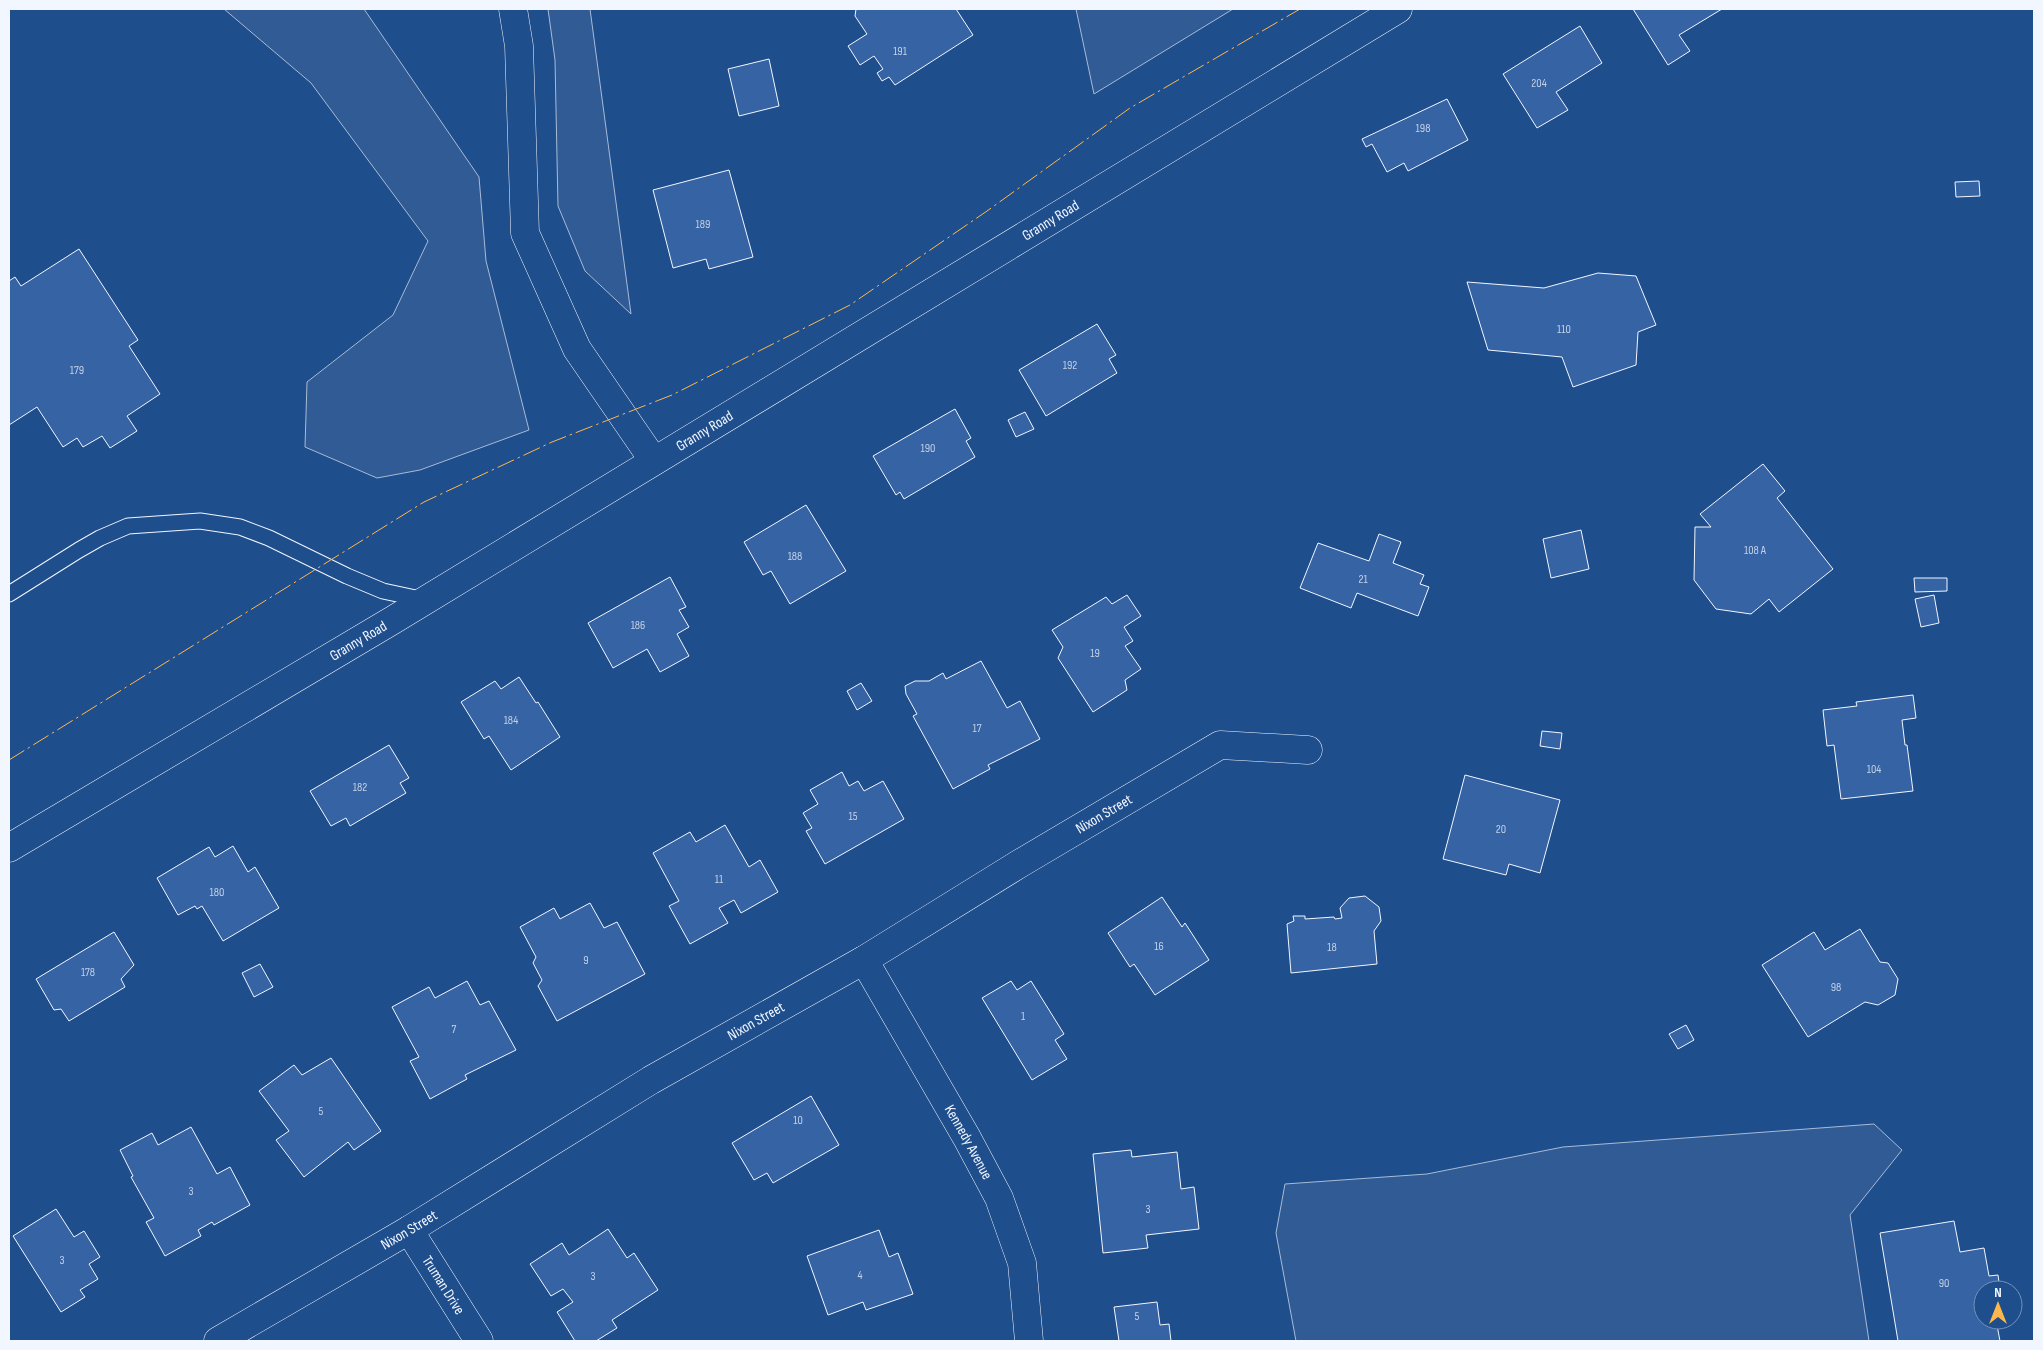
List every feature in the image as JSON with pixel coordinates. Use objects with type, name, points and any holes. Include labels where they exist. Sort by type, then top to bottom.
[{"type":"street","points":[[513,9],[518,46],[525,233],[577,349],[654,461]]},
{"type":"street","name":"Granny Road","points":[[9,848],[425,600],[1398,9]]},
{"type":"street","name":"Nixon Street","points":[[218,1341],[409,1230],[651,1080],[864,960],[1019,864],[1220,745],[1308,750]]},
{"type":"street","name":"Kennedy Avenue","points":[[864,960],[967,1138],[999,1198],[1022,1263],[1029,1341]]},
{"type":"street","name":"Truman Drive","points":[[409,1230],[479,1341]]},
{"type":"lane","points":[[9,594],[100,538],[128,526],[200,521],[240,528],[269,538],[347,576],[383,591],[425,600]]},
{"type":"shaded area","points":[[224,9],[364,9],[479,177],[486,261],[529,430],[420,470],[377,478],[305,447],[307,382],[393,315],[428,241],[311,83]]},
{"type":"shaded area","points":[[548,9],[590,9],[631,314],[585,271],[558,206],[555,60]]},
{"type":"shaded area","points":[[1076,9],[1233,9],[1094,94]]},
{"type":"shaded area","points":[[1874,1124],[1902,1150],[1850,1215],[1869,1341],[1296,1341],[1276,1233],[1285,1184],[1427,1174],[1563,1147]]},
{"type":"building","points":[[856,9],[956,9],[973,35],[895,85],[889,77],[882,81],[877,73],[883,69],[874,56],[860,65],[848,46],[867,34],[855,16]]},
{"type":"building","points":[[1633,9],[1722,9],[1679,35],[1690,51],[1668,65]]},
{"type":"building","points":[[1580,26],[1602,63],[1556,92],[1568,110],[1537,128],[1503,74]]},
{"type":"building","points":[[769,59],[779,106],[739,116],[728,69]]},
{"type":"building","points":[[1447,99],[1468,140],[1408,171],[1404,163],[1387,172],[1372,144],[1366,147],[1362,139]]},
{"type":"building","points":[[729,170],[753,257],[709,269],[706,259],[673,268],[653,190]]},
{"type":"building","points":[[1979,181],[1980,196],[1956,197],[1955,182]]},
{"type":"building","points":[[79,249],[138,340],[129,346],[160,394],[127,416],[137,431],[110,448],[102,436],[83,447],[77,438],[63,447],[37,407],[9,425],[9,281],[15,277],[21,286]]},
{"type":"building","points":[[1598,273],[1636,276],[1656,325],[1638,332],[1636,365],[1573,387],[1562,357],[1488,350],[1467,282],[1544,288]]},
{"type":"building","points":[[1097,324],[1116,355],[1109,359],[1117,373],[1046,416],[1019,370]]},
{"type":"building","points":[[955,409],[971,438],[966,441],[975,457],[904,499],[900,492],[896,495],[873,456]]},
{"type":"building","points":[[1025,412],[1034,429],[1016,437],[1008,420]]},
{"type":"building","points":[[1763,464],[1785,491],[1777,498],[1833,569],[1779,612],[1769,599],[1751,614],[1716,609],[1694,580],[1695,527],[1711,527],[1700,514]]},
{"type":"building","points":[[806,505],[846,571],[790,604],[771,571],[763,575],[744,542]]},
{"type":"building","points":[[1581,530],[1589,569],[1551,578],[1543,539]]},
{"type":"building","points":[[1379,534],[1401,542],[1393,563],[1424,575],[1420,584],[1429,587],[1418,616],[1357,593],[1351,608],[1300,588],[1318,543],[1369,561]]},
{"type":"building","points":[[670,577],[686,607],[679,610],[689,627],[677,634],[689,656],[660,672],[647,649],[613,668],[588,623]]},
{"type":"building","points":[[1914,578],[1947,578],[1947,591],[1915,592]]},
{"type":"building","points":[[1127,595],[1141,616],[1124,627],[1133,641],[1125,646],[1141,669],[1125,680],[1127,690],[1093,712],[1058,658],[1063,647],[1052,630],[1106,597],[1112,604]]},
{"type":"building","points":[[1934,595],[1939,623],[1921,627],[1915,599]]},
{"type":"building","points":[[981,661],[1007,708],[1020,701],[1040,739],[988,765],[990,769],[953,789],[913,716],[917,714],[906,694],[905,686],[915,681],[929,681],[943,673],[946,679]]},
{"type":"building","points":[[519,677],[536,703],[538,702],[560,737],[511,770],[489,736],[484,739],[461,702],[495,681],[501,689]]},
{"type":"building","points":[[861,683],[872,701],[857,710],[847,691]]},
{"type":"building","points":[[1913,695],[1916,718],[1902,720],[1913,791],[1841,799],[1834,745],[1827,746],[1823,710],[1857,706],[1856,702]]},
{"type":"building","points":[[1542,731],[1562,733],[1560,749],[1540,746]]},
{"type":"building","points":[[389,745],[409,778],[400,783],[406,793],[350,826],[346,818],[331,826],[310,791]]},
{"type":"building","points":[[842,772],[849,786],[858,781],[864,791],[883,781],[904,819],[825,864],[806,831],[812,828],[803,813],[818,804],[810,790]]},
{"type":"building","points":[[1465,775],[1560,800],[1540,873],[1509,864],[1506,875],[1443,859]]},
{"type":"building","points":[[725,825],[749,867],[760,860],[778,892],[741,913],[734,900],[719,908],[728,923],[690,944],[669,906],[679,901],[653,853],[690,832],[696,842]]},
{"type":"building","points":[[233,846],[248,872],[255,867],[279,908],[223,941],[202,906],[197,909],[195,906],[178,915],[157,878],[209,847],[215,857]]},
{"type":"building","points":[[1365,896],[1379,907],[1381,921],[1374,931],[1377,964],[1291,973],[1287,924],[1294,921],[1293,916],[1305,916],[1305,919],[1342,918],[1340,908],[1349,898]]},
{"type":"building","points":[[1162,897],[1182,927],[1185,923],[1209,960],[1155,995],[1134,964],[1130,967],[1108,933]]},
{"type":"building","points":[[590,903],[604,928],[617,922],[645,974],[557,1021],[538,986],[542,980],[533,963],[536,957],[520,927],[554,908],[560,919]]},
{"type":"building","points":[[1860,929],[1880,962],[1888,963],[1898,979],[1895,995],[1878,1005],[1865,1002],[1808,1037],[1762,965],[1814,932],[1825,950]]},
{"type":"building","points":[[114,932],[134,965],[121,979],[125,987],[69,1021],[61,1009],[54,1010],[36,979]]},
{"type":"building","points":[[260,964],[273,987],[254,997],[242,973]]},
{"type":"building","points":[[467,981],[480,1005],[489,1001],[516,1050],[465,1075],[467,1079],[430,1099],[410,1061],[419,1057],[392,1007],[429,987],[435,998]]},
{"type":"building","points":[[1011,981],[1017,990],[1031,981],[1064,1034],[1055,1040],[1067,1059],[1032,1080],[982,998]]},
{"type":"building","points":[[1686,1025],[1694,1040],[1678,1049],[1669,1034]]},
{"type":"building","points":[[331,1058],[381,1131],[354,1150],[348,1142],[304,1177],[276,1140],[289,1131],[259,1091],[294,1065],[302,1075]]},
{"type":"building","points":[[811,1096],[839,1145],[773,1183],[767,1173],[754,1180],[732,1143]]},
{"type":"building","points":[[191,1127],[217,1174],[230,1167],[250,1205],[214,1225],[212,1222],[198,1230],[201,1236],[165,1256],[146,1222],[154,1218],[131,1177],[133,1176],[120,1150],[152,1133],[158,1145]]},
{"type":"building","points":[[1131,1150],[1132,1157],[1177,1152],[1181,1189],[1194,1187],[1199,1229],[1146,1235],[1148,1248],[1103,1253],[1093,1154]]},
{"type":"building","points":[[56,1209],[74,1237],[84,1231],[100,1257],[89,1264],[98,1279],[80,1290],[85,1297],[61,1312],[13,1236]]},
{"type":"building","points":[[1954,1221],[1960,1252],[1984,1248],[1989,1276],[1998,1275],[1999,1280],[1973,1280],[1973,1330],[1998,1330],[2000,1341],[1898,1341],[1880,1233]]},
{"type":"building","points":[[608,1229],[627,1258],[634,1253],[658,1290],[612,1320],[617,1328],[596,1341],[575,1341],[557,1312],[573,1302],[563,1289],[551,1296],[530,1264],[562,1243],[569,1255]]},
{"type":"building","points":[[879,1230],[889,1257],[898,1253],[913,1294],[866,1310],[863,1302],[828,1315],[807,1256]]},
{"type":"building","points":[[1157,1302],[1160,1325],[1169,1324],[1171,1341],[1119,1341],[1114,1307]]},
{"type":"power","points":[[9,760],[424,502],[552,442],[672,395],[850,305],[987,211],[1130,108],[1300,9]]}]
